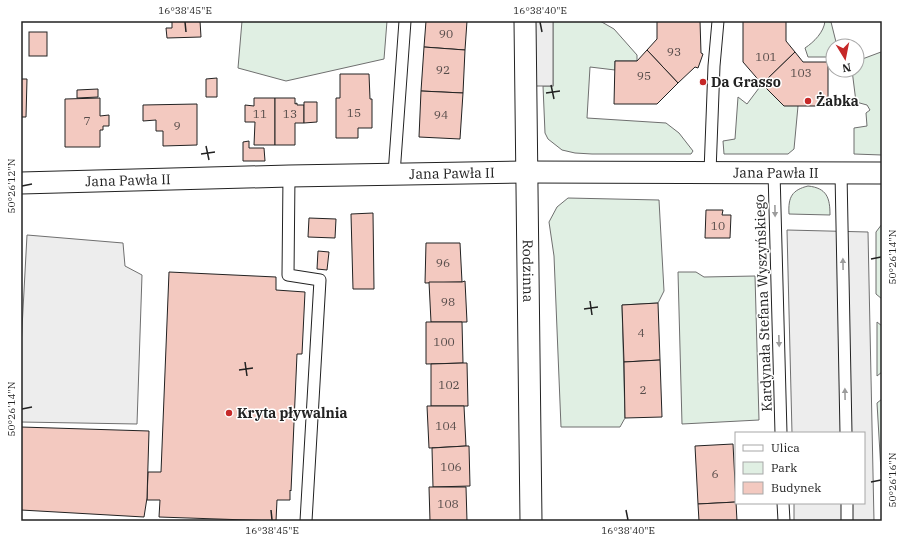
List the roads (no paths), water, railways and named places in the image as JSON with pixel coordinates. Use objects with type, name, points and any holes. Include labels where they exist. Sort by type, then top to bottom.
[{"type":"street","name":"Rodzinna","points":[[525,21],[531,521]]},
{"type":"street","name":"Jana Pawła II","points":[[21,184],[289,176],[526,172],[882,173]]},
{"type":"lane","points":[[394,174],[405,21]]},
{"type":"lane","points":[[710,172],[714,66],[718,21]]},
{"type":"lane","name":"Kardynała Stefana Wyszyńskiego","points":[[774,172],[781,432]]},
{"type":"lane","points":[[841,173],[846,432]]},
{"type":"lane","points":[[289,176],[288,275],[320,280],[306,521]]},
{"type":"lane","points":[[783,504],[784,521]]},
{"type":"lane","points":[[847,504],[847,521]]},
{"type":"place","name":"Da Grasso","points":[[703,82]]},
{"type":"place","name":"Żabka","points":[[808,101]]},
{"type":"place","name":"Kryta pływalnia","points":[[229,413]]}]
